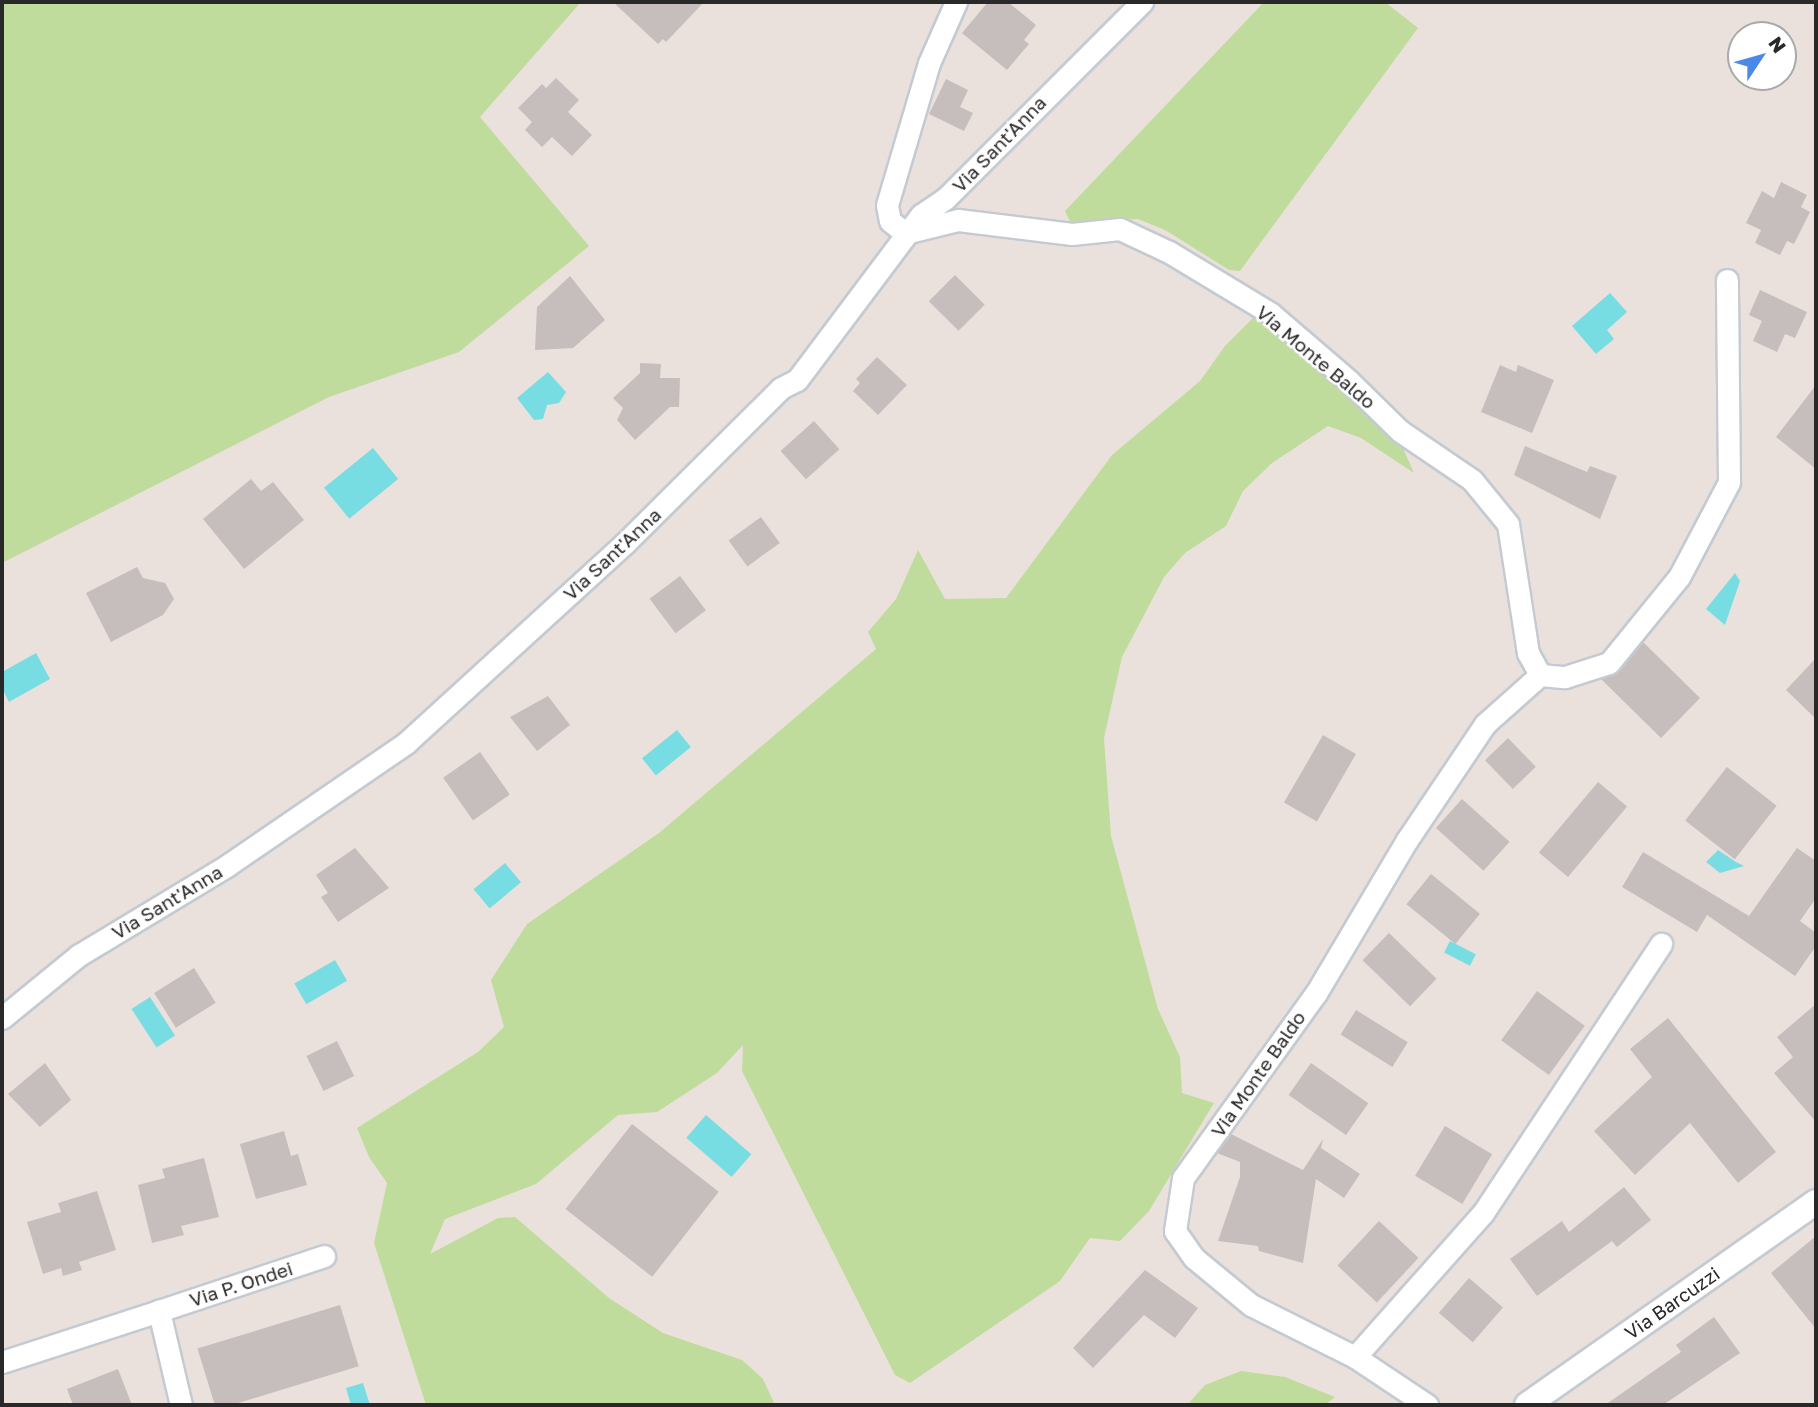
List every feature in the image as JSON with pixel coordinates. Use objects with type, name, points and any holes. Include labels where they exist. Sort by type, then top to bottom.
[{"type":"street","points":[[905,233],[890,221],[887,205],[929,63],[957,2]]},
{"type":"street","name":"Via Sant'Anna","points":[[2,1017],[79,955],[228,865],[406,743],[624,544],[781,388],[797,380],[905,233],[1142,2]]},
{"type":"street","name":"Via Monte Baldo","points":[[905,233],[958,220],[1072,234],[1120,229],[1169,252],[1270,313],[1349,381],[1400,431],[1472,480],[1508,524],[1528,653],[1540,675],[1485,724],[1407,839],[1316,993],[1183,1178],[1175,1231],[1194,1258],[1251,1305],[1355,1357],[1427,1405]]},
{"type":"street","points":[[1540,675],[1564,677],[1609,663],[1679,577],[1729,482],[1727,280]]},
{"type":"street","points":[[1355,1357],[1483,1213],[1661,944]]},
{"type":"street","name":"Via Barcuzzi","points":[[1527,1405],[1816,1202]]},
{"type":"street","name":"Via P. Ondei","points":[[2,1362],[324,1256]]},
{"type":"street","points":[[159,1311],[181,1405]]},
{"type":"green space","points":[[2,2],[581,2],[480,117],[589,246],[459,352],[329,397],[2,563]]},
{"type":"green space","points":[[1264,2],[1385,2],[1418,28],[1240,271],[1229,270],[1165,230],[1138,219],[1071,223],[1065,211]]},
{"type":"green space","points":[[1255,316],[1294,341],[1397,435],[1414,473],[1361,438],[1328,426],[1272,463],[1243,491],[1226,526],[1185,553],[1164,577],[1122,657],[1104,738],[1111,836],[1158,1009],[1180,1057],[1182,1093],[1214,1103],[1149,1211],[1120,1241],[1090,1238],[1060,1281],[910,1383],[895,1375],[742,1071],[743,1045],[717,1073],[657,1112],[618,1115],[536,1184],[445,1219],[430,1254],[498,1218],[515,1217],[609,1298],[663,1333],[742,1360],[763,1379],[775,1405],[426,1405],[374,1243],[387,1183],[369,1157],[357,1128],[478,1052],[504,1027],[491,980],[527,924],[659,833],[876,649],[868,632],[896,599],[918,550],[945,599],[1006,598],[1112,455],[1200,381],[1225,346]]},
{"type":"green space","points":[[1241,1371],[1285,1377],[1335,1397],[1325,1405],[1187,1405],[1205,1385]]},
{"type":"water","points":[[1610,293],[1627,312],[1607,330],[1614,339],[1596,354],[1572,326]]},
{"type":"water","points":[[548,372],[566,392],[559,403],[547,405],[543,419],[534,420],[517,398]]},
{"type":"water","points":[[373,448],[398,479],[349,519],[324,488]]},
{"type":"water","points":[[1735,573],[1740,581],[1725,625],[1706,609]]},
{"type":"water","points":[[36,653],[50,679],[9,702],[2,688],[2,672]]},
{"type":"water","points":[[677,730],[691,747],[656,775],[642,758]]},
{"type":"water","points":[[1718,850],[1744,866],[1720,873],[1706,862]]},
{"type":"water","points":[[505,863],[521,882],[490,909],[474,889]]},
{"type":"water","points":[[1450,941],[1476,954],[1470,966],[1444,953]]},
{"type":"water","points":[[335,960],[347,981],[306,1004],[294,984]]},
{"type":"water","points":[[150,997],[175,1036],[157,1048],[132,1009]]},
{"type":"water","points":[[706,1115],[751,1154],[732,1177],[686,1138]]},
{"type":"water","points":[[363,1383],[370,1405],[351,1405],[346,1388]]},
{"type":"building","points":[[613,2],[704,2],[666,42],[663,39],[658,44]]},
{"type":"building","points":[[988,2],[1008,2],[1036,25],[1024,40],[1029,44],[1007,70],[962,33]]},
{"type":"building","points":[[556,78],[579,100],[568,112],[592,135],[572,156],[552,137],[542,147],[525,130],[532,122],[518,108],[542,84],[546,88]]},
{"type":"building","points":[[946,79],[968,90],[960,107],[973,113],[964,131],[929,114]]},
{"type":"building","points":[[1781,182],[1807,195],[1801,207],[1810,212],[1794,244],[1787,241],[1780,255],[1755,243],[1761,230],[1746,223],[1762,191],[1774,198]]},
{"type":"building","points":[[955,275],[985,305],[959,331],[929,301]]},
{"type":"building","points":[[570,276],[605,320],[573,348],[535,350],[537,307]]},
{"type":"building","points":[[1760,290],[1807,312],[1795,338],[1785,334],[1777,352],[1753,341],[1762,321],[1749,315]]},
{"type":"building","points":[[877,357],[907,385],[878,415],[853,391],[860,383],[856,379]]},
{"type":"building","points":[[640,363],[661,364],[660,378],[680,378],[679,407],[670,407],[635,440],[617,420],[623,408],[613,398],[640,373]]},
{"type":"building","points":[[1500,365],[1516,372],[1518,365],[1554,380],[1532,433],[1481,412]]},
{"type":"building","points":[[1816,385],[1816,469],[1776,437]]},
{"type":"building","points":[[814,421],[839,449],[806,479],[781,451]]},
{"type":"building","points":[[1525,446],[1587,472],[1590,466],[1617,476],[1600,519],[1514,475]]},
{"type":"building","points":[[251,479],[261,491],[273,482],[304,520],[244,569],[203,519]]},
{"type":"building","points":[[761,517],[780,543],[747,566],[729,541]]},
{"type":"building","points":[[137,567],[143,578],[165,583],[174,599],[163,615],[111,642],[86,593]]},
{"type":"building","points":[[680,576],[706,610],[676,633],[650,599]]},
{"type":"building","points":[[1643,642],[1700,698],[1661,738],[1601,679],[1619,672]]},
{"type":"building","points":[[1816,658],[1816,719],[1786,690]]},
{"type":"building","points":[[548,696],[570,725],[537,751],[510,717]]},
{"type":"building","points":[[1323,735],[1356,754],[1317,822],[1284,803]]},
{"type":"building","points":[[1508,738],[1536,767],[1513,789],[1485,760]]},
{"type":"building","points":[[480,752],[510,795],[473,820],[443,778]]},
{"type":"building","points":[[1727,767],[1777,806],[1735,859],[1685,821]]},
{"type":"building","points":[[1598,782],[1627,806],[1568,877],[1539,852]]},
{"type":"building","points":[[1462,799],[1510,842],[1483,871],[1436,828]]},
{"type":"building","points":[[355,848],[389,888],[338,922],[321,897],[328,893],[316,875]]},
{"type":"building","points":[[1797,848],[1816,861],[1816,898],[1800,921],[1816,933],[1816,946],[1795,976],[1707,915],[1697,932],[1622,887],[1643,852],[1749,916]]},
{"type":"building","points":[[1431,874],[1480,914],[1455,944],[1406,904]]},
{"type":"building","points":[[1389,933],[1436,979],[1410,1006],[1363,960]]},
{"type":"building","points":[[194,968],[216,1003],[176,1028],[154,993]]},
{"type":"building","points":[[1537,991],[1585,1026],[1549,1075],[1501,1040]]},
{"type":"building","points":[[1816,1004],[1816,1122],[1774,1073],[1793,1057],[1777,1037]]},
{"type":"building","points":[[1356,1010],[1408,1042],[1392,1067],[1341,1035]]},
{"type":"building","points":[[1668,1018],[1776,1152],[1738,1183],[1690,1123],[1635,1175],[1594,1131],[1652,1077],[1630,1049]]},
{"type":"building","points":[[337,1041],[354,1076],[324,1091],[306,1056]]},
{"type":"building","points":[[45,1063],[71,1100],[40,1127],[8,1094]]},
{"type":"building","points":[[1311,1063],[1368,1103],[1346,1135],[1289,1095]]},
{"type":"building","points":[[632,1124],[719,1192],[652,1277],[566,1209]]},
{"type":"building","points":[[1445,1126],[1492,1154],[1462,1204],[1415,1176]]},
{"type":"building","points":[[284,1131],[291,1156],[298,1154],[307,1185],[256,1199],[240,1144]]},
{"type":"building","points":[[1231,1134],[1303,1170],[1323,1139],[1321,1148],[1360,1174],[1344,1198],[1316,1179],[1303,1263],[1259,1251],[1258,1246],[1218,1241],[1240,1177],[1240,1162],[1217,1153]]},
{"type":"building","points":[[204,1158],[219,1217],[181,1226],[184,1235],[152,1243],[138,1185],[165,1178],[162,1169]]},
{"type":"building","points":[[1624,1187],[1651,1220],[1617,1247],[1612,1241],[1537,1296],[1510,1259],[1562,1221],[1569,1232]]},
{"type":"building","points":[[97,1191],[116,1250],[79,1262],[82,1270],[63,1276],[61,1268],[43,1274],[27,1222],[61,1212],[58,1203]]},
{"type":"building","points":[[1379,1221],[1418,1258],[1377,1302],[1337,1266]]},
{"type":"building","points":[[1816,1236],[1816,1329],[1771,1273]]},
{"type":"building","points":[[1145,1270],[1198,1308],[1175,1338],[1144,1315],[1093,1368],[1073,1348]]},
{"type":"building","points":[[1469,1278],[1503,1308],[1473,1342],[1439,1313]]},
{"type":"building","points":[[340,1305],[359,1366],[232,1405],[215,1405],[198,1349]]},
{"type":"building","points":[[1714,1317],[1740,1353],[1663,1405],[1605,1405],[1681,1352],[1676,1345]]},
{"type":"building","points":[[118,1369],[132,1405],[73,1405],[67,1389]]}]
